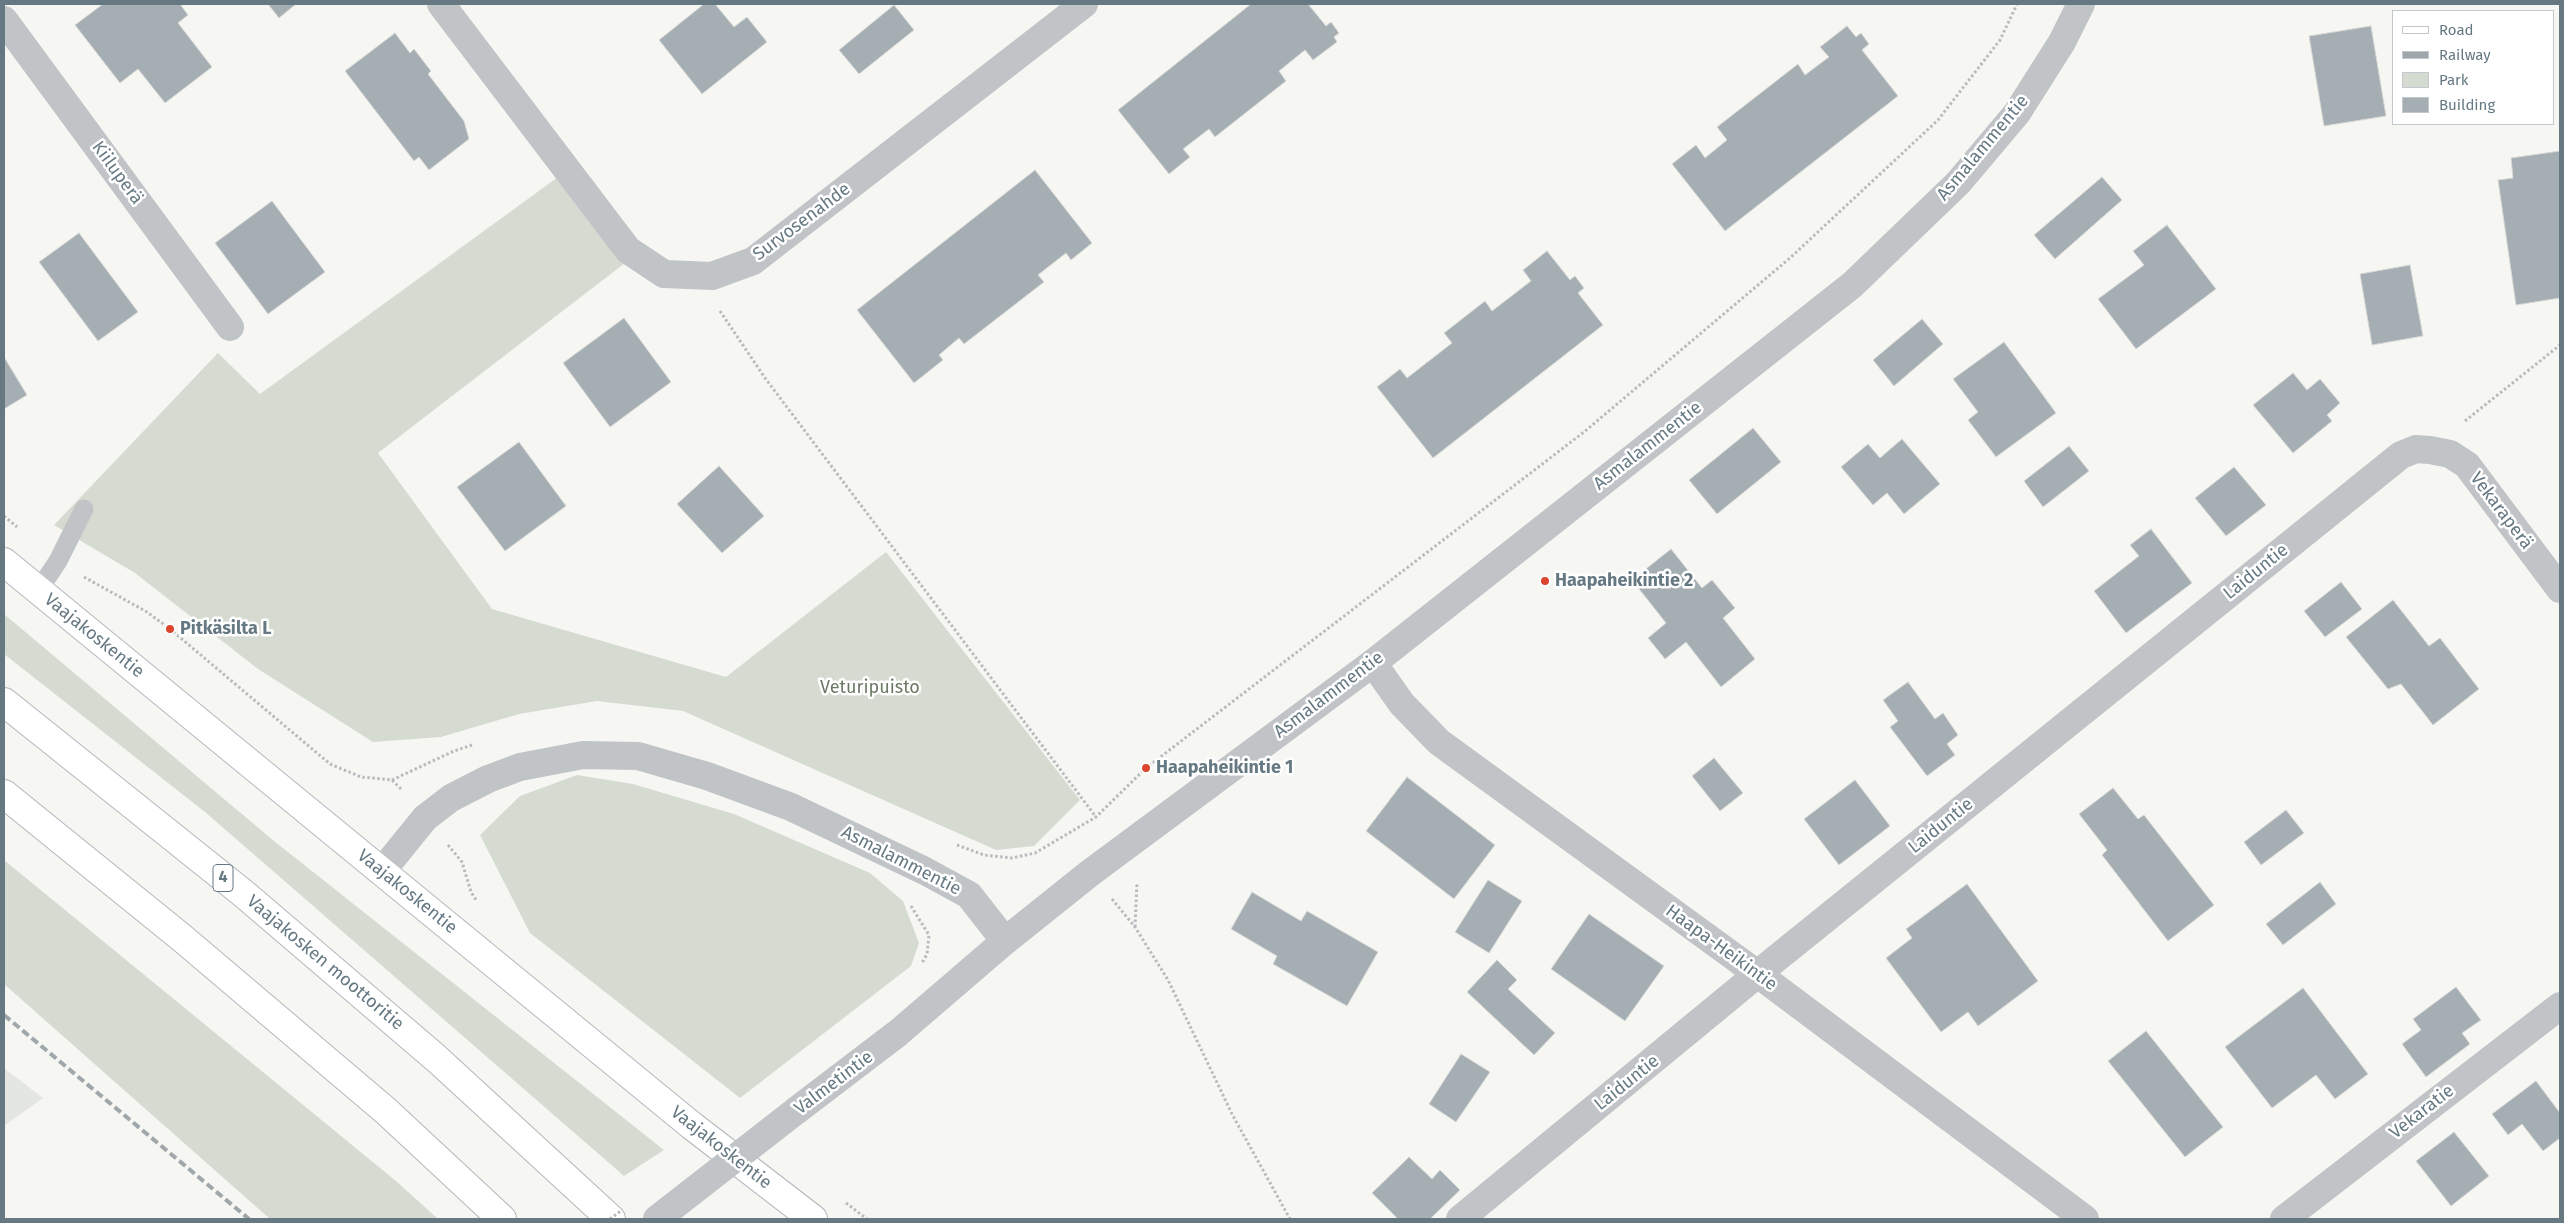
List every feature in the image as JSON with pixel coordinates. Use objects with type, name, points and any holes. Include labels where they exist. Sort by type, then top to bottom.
[{"type":"main road","name":"Vaajakoskentie","points":[[4,562],[691,1125],[813,1219]]},
{"type":"main road","name":"Vaajakosken moottoritie","points":[[4,702],[244,894],[430,1052],[611,1219]]},
{"type":"main road","points":[[4,794],[182,938],[378,1105],[502,1219]]},
{"type":"street","name":"Survosenahde","points":[[441,4],[628,250],[664,274],[712,276],[753,262],[1084,4]]},
{"type":"street","name":"Asmalammentie","points":[[382,871],[425,818],[451,798],[488,779],[520,767],[583,755],[638,756],[708,776],[791,807],[924,872],[969,896],[1005,940],[1090,873],[1373,663],[1852,285],[1958,183],[2017,113],[2062,42],[2081,4]]},
{"type":"street","name":"Kiiluperä","points":[[4,20],[230,327]]},
{"type":"street","name":"Laiduntie","points":[[1460,1219],[2401,455],[2416,450],[2430,450]]},
{"type":"street","name":"Vekaraperä","points":[[2430,450],[2450,454],[2467,465],[2560,589]]},
{"type":"street","name":"Haapa-Heikintie","points":[[1373,663],[1402,704],[1439,742],[1759,975],[2085,1219]]},
{"type":"street","name":"Valmetintie","points":[[657,1219],[898,1033],[1005,940]]},
{"type":"street","name":"Vekaratie","points":[[2284,1219],[2560,1006]]},
{"type":"lane","points":[[38,591],[58,561],[84,509]]},
{"type":"path","points":[[918,969],[927,954],[929,935],[911,905],[939,838],[984,856],[1012,858],[1035,853],[1096,817],[1146,768],[1584,432],[1790,258],[1938,120],[2000,40],[2017,4]]},
{"type":"path","points":[[712,276],[720,314],[765,378],[1096,817]]},
{"type":"path","points":[[2430,450],[2560,345]]},
{"type":"path","points":[[1090,873],[1135,926],[1168,980],[1232,1114],[1290,1219]]},
{"type":"shaded area","points":[[4,1068],[43,1098],[4,1126]]},
{"type":"green space","name":"Veturipuisto","points":[[558,177],[625,263],[378,453],[492,609],[726,677],[886,552],[1080,800],[1034,846],[996,850],[683,711],[597,701],[519,714],[441,737],[373,742],[258,669],[135,573],[54,525],[218,353],[260,394]]},
{"type":"green space","points":[[4,614],[274,841],[664,1150],[624,1176],[205,812],[4,654]]},
{"type":"green space","points":[[577,775],[633,784],[734,814],[870,873],[903,901],[919,943],[911,966],[740,1098],[530,933],[480,835],[520,796]]},
{"type":"green space","points":[[4,860],[396,1181],[438,1219],[270,1219],[4,984]]},
{"type":"building","points":[[103,4],[180,4],[188,15],[178,23],[212,67],[165,103],[138,69],[120,83],[75,25]]},
{"type":"building","points":[[268,4],[296,4],[279,18]]},
{"type":"building","points":[[704,4],[715,4],[734,27],[747,17],[767,42],[702,94],[659,40]]},
{"type":"building","points":[[1251,4],[1308,4],[1326,26],[1331,22],[1339,33],[1334,37],[1337,42],[1313,60],[1305,50],[1279,71],[1286,81],[1215,137],[1209,129],[1183,149],[1190,157],[1169,174],[1118,110]]},
{"type":"building","points":[[894,5],[914,30],[859,74],[839,50]]},
{"type":"building","points":[[1847,26],[1856,37],[1861,33],[1869,44],[1862,50],[1898,96],[1725,231],[1672,164],[1696,145],[1705,158],[1727,140],[1717,127],[1798,64],[1805,75],[1829,57],[1820,47]]},
{"type":"building","points":[[2371,26],[2386,116],[2324,126],[2309,36]]},
{"type":"building","points":[[395,33],[410,53],[414,49],[431,71],[428,74],[464,121],[469,139],[429,170],[419,157],[414,161],[345,71]]},
{"type":"building","points":[[2560,151],[2560,298],[2516,305],[2498,180],[2513,178],[2511,158]]},
{"type":"building","points":[[1035,170],[1092,243],[1071,260],[1066,253],[1038,275],[1044,282],[964,344],[959,338],[939,355],[943,360],[914,383],[857,310]]},
{"type":"building","points":[[2102,177],[2122,200],[2055,259],[2034,235]]},
{"type":"building","points":[[272,201],[325,272],[268,314],[215,243]]},
{"type":"building","points":[[2167,225],[2216,289],[2136,349],[2098,299],[2144,265],[2133,251]]},
{"type":"building","points":[[79,233],[138,312],[98,341],[39,262]]},
{"type":"building","points":[[1547,251],[1570,280],[1575,276],[1584,288],[1578,293],[1603,325],[1433,458],[1377,387],[1400,369],[1407,378],[1452,343],[1444,333],[1485,301],[1492,311],[1531,281],[1523,270]]},
{"type":"building","points":[[2410,265],[2423,336],[2372,345],[2360,274]]},
{"type":"building","points":[[624,318],[671,382],[610,427],[563,363]]},
{"type":"building","points":[[1922,319],[1943,344],[1894,386],[1873,360]]},
{"type":"building","points":[[2004,342],[2056,413],[1996,457],[1968,420],[1978,412],[1953,379]]},
{"type":"building","points":[[4,357],[27,395],[4,409]]},
{"type":"building","points":[[2293,373],[2307,390],[2320,379],[2340,403],[2327,415],[2332,421],[2293,453],[2253,405]]},
{"type":"building","points":[[1753,428],[1781,462],[1717,514],[1689,480]]},
{"type":"building","points":[[1902,439],[1940,484],[1904,514],[1887,493],[1873,505],[1841,467],[1868,444],[1880,458]]},
{"type":"building","points":[[519,442],[566,506],[505,551],[457,487]]},
{"type":"building","points":[[2069,446],[2089,471],[2043,507],[2024,481]]},
{"type":"building","points":[[719,466],[764,516],[722,553],[677,504]]},
{"type":"building","points":[[2234,467],[2266,505],[2226,536],[2195,498]]},
{"type":"building","points":[[2151,529],[2192,583],[2126,633],[2094,591],[2139,556],[2130,545]]},
{"type":"building","points":[[1671,549],[1702,588],[1712,580],[1735,608],[1723,618],[1755,659],[1721,687],[1686,642],[1665,659],[1648,638],[1666,623],[1632,580]]},
{"type":"building","points":[[2341,582],[2362,609],[2325,637],[2304,611]]},
{"type":"building","points":[[2393,600],[2429,646],[2440,638],[2479,689],[2433,725],[2401,684],[2388,689],[2346,637]]},
{"type":"building","points":[[1908,682],[1935,719],[1943,713],[1958,735],[1947,744],[1955,755],[1927,776],[1890,727],[1898,721],[1883,700]]},
{"type":"building","points":[[1714,758],[1743,793],[1720,811],[1692,776]]},
{"type":"building","points":[[1407,777],[1495,845],[1454,899],[1366,831]]},
{"type":"building","points":[[1855,780],[1890,826],[1839,865],[1804,819]]},
{"type":"building","points":[[2113,788],[2138,819],[2144,815],[2214,905],[2168,941],[2102,855],[2107,850],[2079,814]]},
{"type":"building","points":[[2286,810],[2304,833],[2261,865],[2244,842]]},
{"type":"building","points":[[1488,880],[1522,901],[1489,953],[1455,932]]},
{"type":"building","points":[[2320,882],[2336,904],[2283,945],[2266,924]]},
{"type":"building","points":[[1967,884],[2038,981],[1978,1026],[1968,1012],[1941,1032],[1886,958],[1912,938],[1906,929]]},
{"type":"building","points":[[1252,892],[1301,921],[1307,911],[1378,952],[1347,1006],[1273,964],[1277,956],[1231,929]]},
{"type":"building","points":[[1589,914],[1664,966],[1625,1021],[1551,969]]},
{"type":"building","points":[[1497,960],[1517,980],[1508,989],[1555,1033],[1534,1055],[1467,992]]},
{"type":"building","points":[[2456,987],[2481,1020],[2462,1033],[2470,1044],[2426,1077],[2402,1044],[2421,1030],[2413,1019]]},
{"type":"building","points":[[2303,988],[2368,1074],[2335,1099],[2316,1075],[2272,1108],[2225,1047]]},
{"type":"building","points":[[2146,1031],[2223,1127],[2185,1157],[2108,1061]]},
{"type":"building","points":[[1461,1054],[1490,1072],[1456,1122],[1429,1104]]},
{"type":"building","points":[[2536,1081],[2560,1113],[2560,1138],[2543,1151],[2522,1124],[2508,1135],[2492,1114]]},
{"type":"building","points":[[2454,1132],[2489,1176],[2451,1206],[2416,1161]]},
{"type":"building","points":[[1409,1157],[1432,1179],[1440,1170],[1460,1190],[1430,1219],[1398,1219],[1372,1193]]},
{"type":"railway","points":[[4,1015],[249,1219]]},
{"type":"place","name":"Haapaheikintie 2","points":[[1545,581]]},
{"type":"place","name":"Pitkäsilta L","points":[[170,629]]},
{"type":"place","name":"Haapaheikintie 1","points":[[1146,768]]}]
